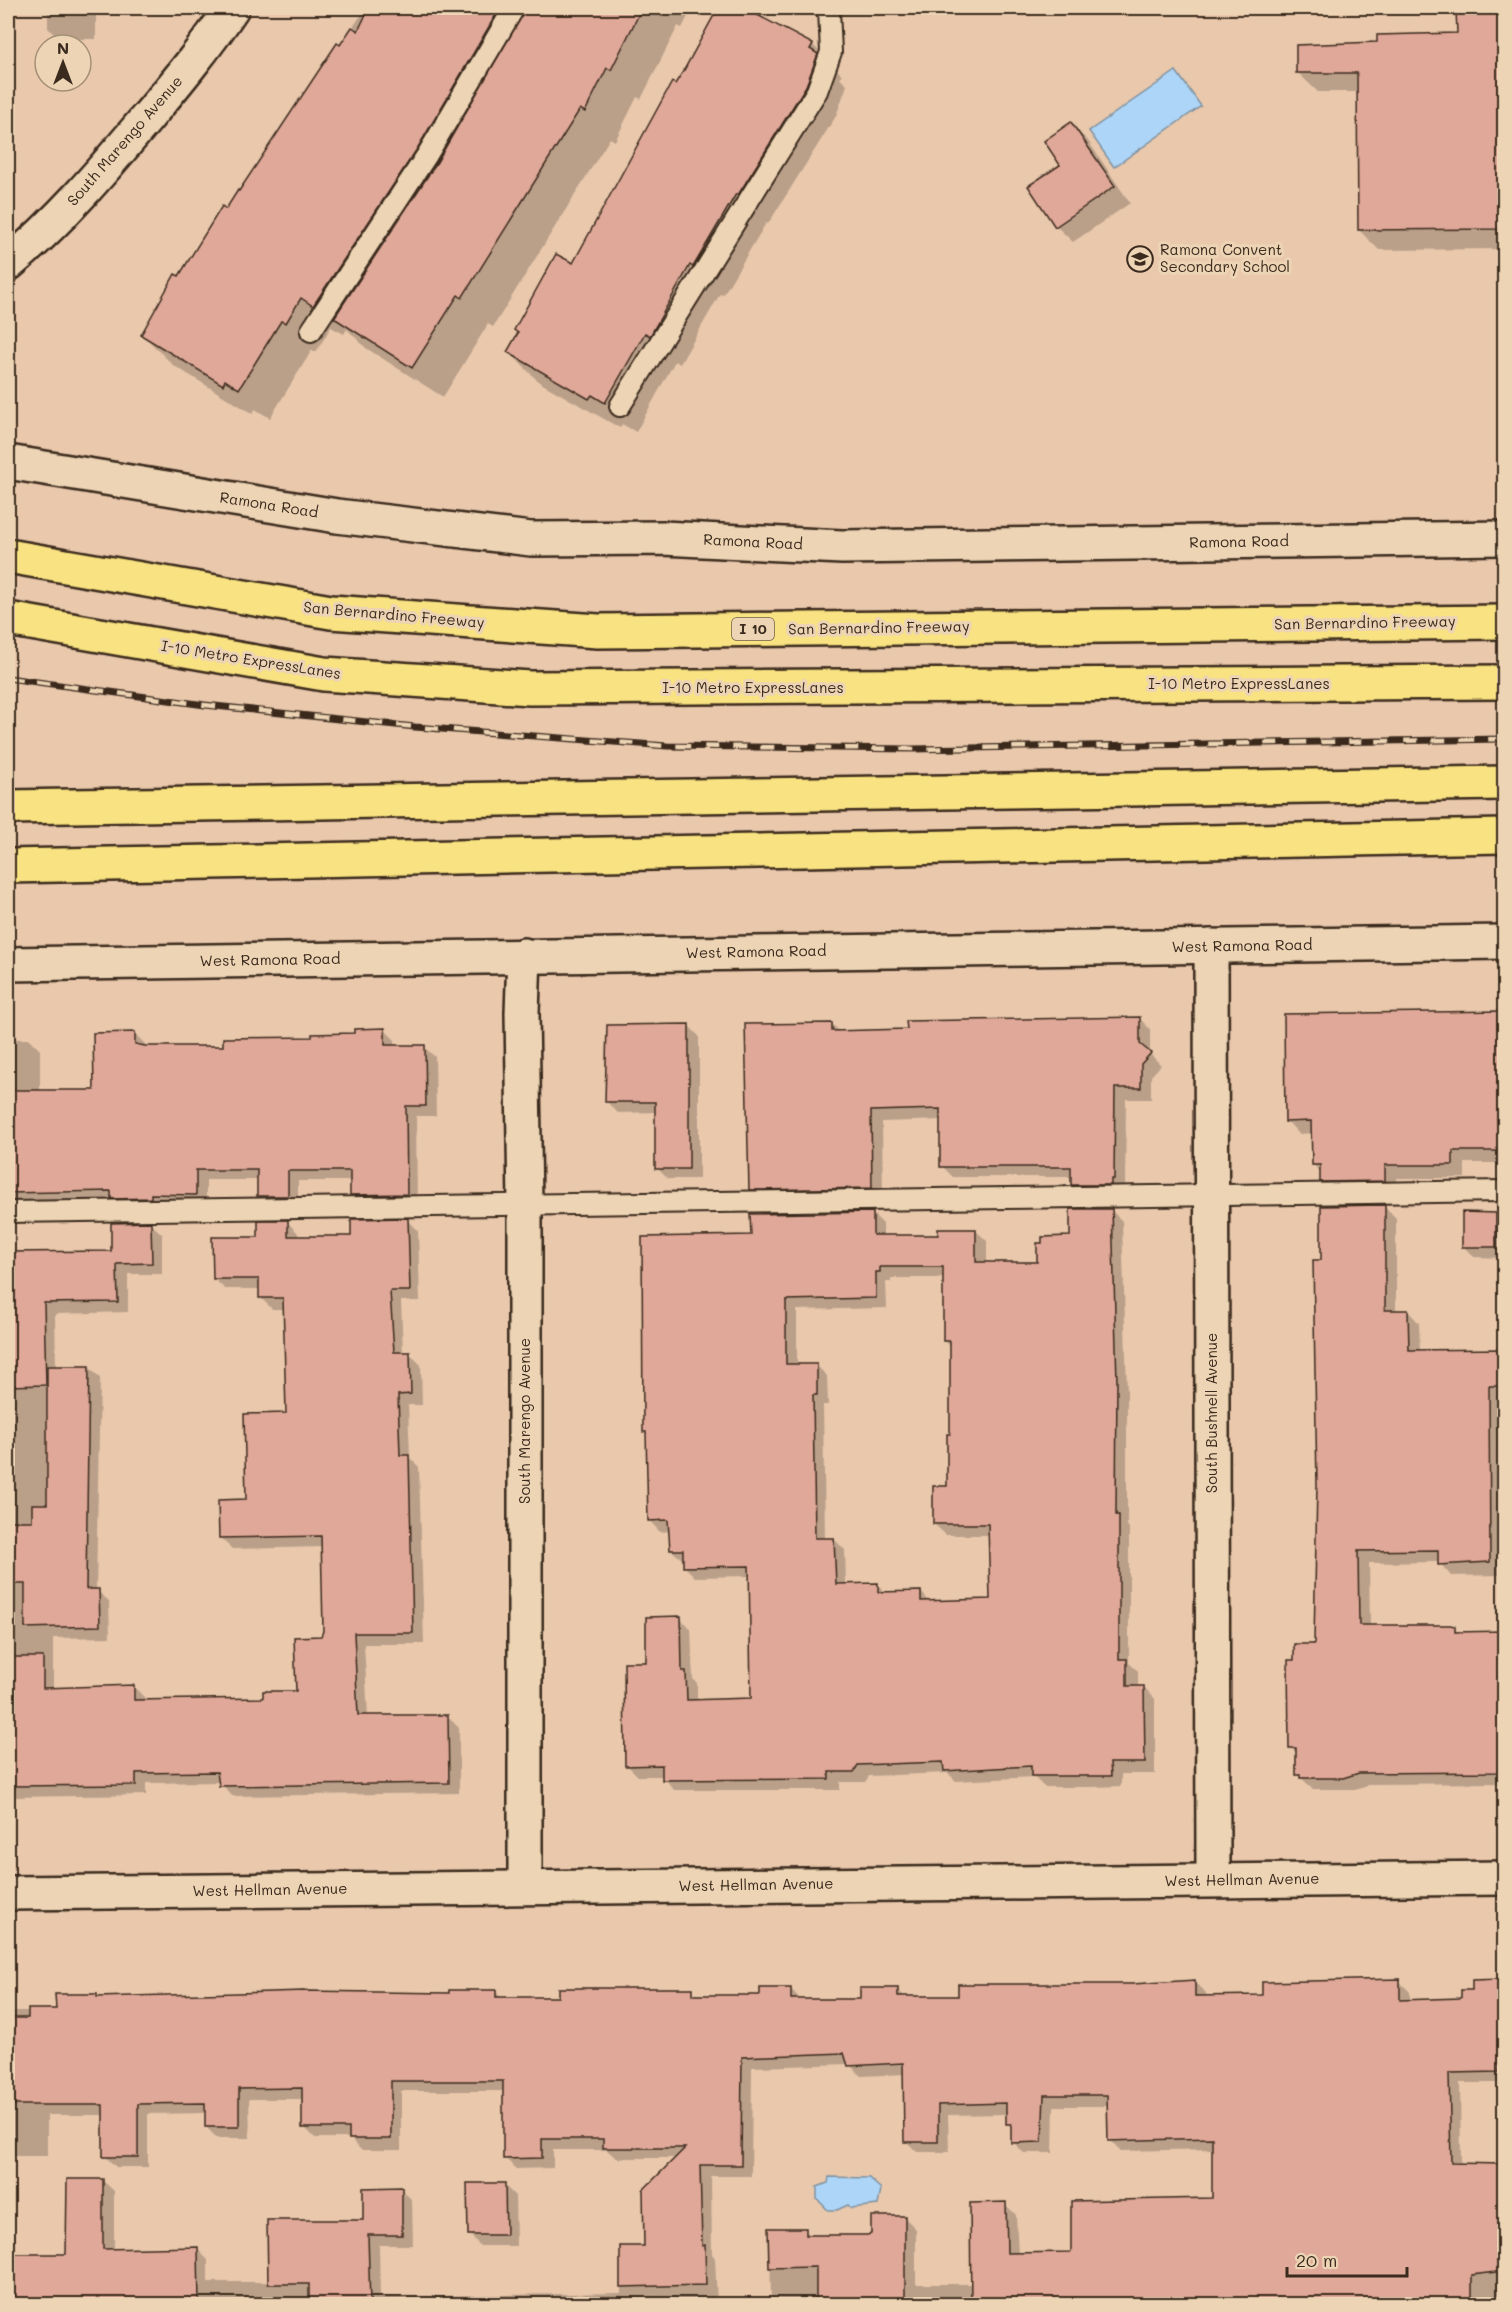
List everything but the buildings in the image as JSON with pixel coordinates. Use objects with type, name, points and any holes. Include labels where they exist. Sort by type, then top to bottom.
[{"type":"highway","name":"San Bernardino Freeway","points":[[8,556],[331,612],[598,631],[1504,622]]},
{"type":"highway","name":"I-10 Metro ExpressLanes","points":[[8,619],[324,674],[530,688],[1504,682]]},
{"type":"highway","points":[[8,807],[1504,783]]},
{"type":"highway","points":[[8,866],[1504,836]]},
{"type":"street","name":"South Marengo Avenue","points":[[8,264],[37,239],[113,158],[208,44],[232,8]]},
{"type":"street","name":"Ramona Road","points":[[8,462],[337,516],[531,539],[663,538],[842,547],[1504,538]]},
{"type":"street","name":"West Ramona Road","points":[[8,964],[1504,942]]},
{"type":"street","name":"South Bushnell Avenue","points":[[1211,946],[1213,1880]]},
{"type":"street","name":"South Marengo Avenue","points":[[524,955],[522,1013],[525,1205],[525,1887]]},
{"type":"street","name":"West Hellman Avenue","points":[[8,1893],[1504,1878]]},
{"type":"lane","points":[[310,331],[427,155],[514,8]]},
{"type":"lane","points":[[620,406],[817,91],[831,52],[828,8]]},
{"type":"lane","points":[[8,1212],[1504,1191]]},
{"type":"water","points":[[1176,71],[1201,106],[1114,167],[1089,131]]},
{"type":"water","points":[[829,2177],[869,2178],[881,2189],[878,2205],[851,2208],[848,2205],[837,2210],[828,2210],[817,2199],[817,2187],[828,2183]]},
{"type":"railway","points":[[8,678],[205,705],[415,727],[667,746],[912,749],[1504,739]]},
{"type":"place","name":"Ramona Convent Secondary School","points":[[1140,259]]}]
